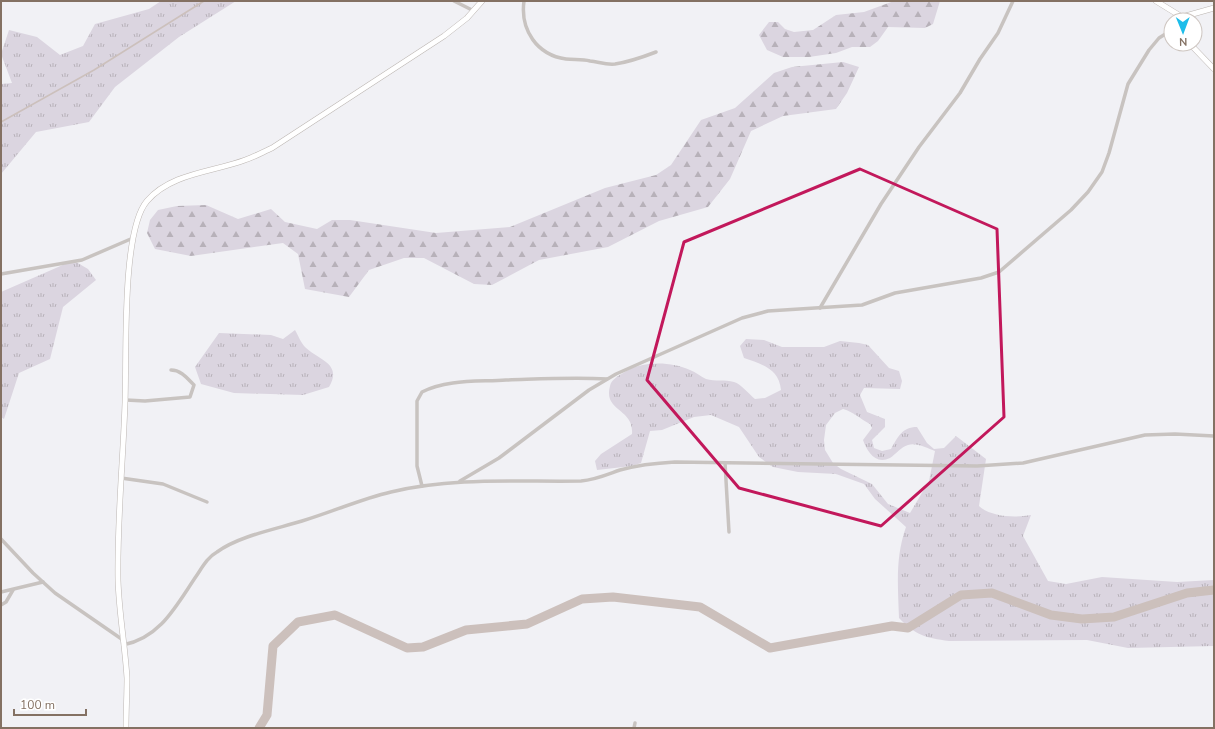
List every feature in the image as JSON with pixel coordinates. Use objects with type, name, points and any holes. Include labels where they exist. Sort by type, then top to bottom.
[{"type":"street","points":[[454,1],[474,11]]},
{"type":"street","points":[[126,728],[127,677],[123,643],[118,556],[126,400],[126,321],[133,238],[136,223],[142,208],[151,196],[162,188],[178,180],[245,160],[272,148],[430,45],[474,11],[482,1]]},
{"type":"street","points":[[524,1],[525,23],[528,34],[537,46],[546,54],[565,59],[613,64],[635,60],[656,52]]},
{"type":"street","points":[[820,308],[881,204],[919,147],[960,93],[998,32],[1013,1]]},
{"type":"street","points":[[1156,1],[1172,12]]},
{"type":"street","points":[[1202,12],[1214,8]]},
{"type":"street","points":[[459,482],[499,458],[589,390],[624,369],[742,318],[768,311],[862,305],[895,293],[980,278],[999,272],[1071,210],[1088,192],[1102,172],[1128,84],[1149,50],[1163,36]]},
{"type":"street","points":[[1198,52],[1214,69]]},
{"type":"street","points":[[1,274],[82,260],[133,238]]},
{"type":"street","points":[[126,400],[145,401],[190,397],[194,385],[184,374],[176,370],[172,370]]},
{"type":"street","points":[[422,486],[417,466],[417,401],[422,392],[452,383],[476,381],[547,377],[608,379]]},
{"type":"street","points":[[123,643],[148,637],[165,622],[204,565],[212,555],[220,549],[252,536],[350,504],[391,492],[422,486],[459,482],[581,482],[595,480],[619,471],[651,463],[725,462],[977,466],[1023,463],[1145,435],[1175,434],[1214,436]]},
{"type":"street","points":[[725,462],[729,532]]},
{"type":"street","points":[[121,478],[163,484],[208,502]]},
{"type":"street","points":[[1,539],[43,582],[123,643]]},
{"type":"street","points":[[1,592],[43,582]]},
{"type":"street","points":[[1,605],[6,602],[12,590]]},
{"type":"street","points":[[634,728],[635,723]]},
{"type":"highlighted area","points":[[860,169],[997,229],[1004,417],[881,526],[739,488],[647,380],[684,242]]},
{"type":"green space","points":[[161,1],[236,1],[179,37],[115,87],[89,122],[36,132],[1,174],[1,84],[12,83],[1,54],[9,30],[37,37],[60,55],[83,46],[95,24],[149,9]]},
{"type":"green space","points":[[894,1],[940,1],[933,24],[925,28],[888,27],[878,41],[870,47],[852,47],[836,53],[809,57],[783,57],[767,50],[759,35],[769,22],[778,22],[785,29],[794,32],[813,30],[836,15],[864,12]]},
{"type":"green space","points":[[843,62],[859,67],[847,93],[836,109],[783,116],[751,131],[730,179],[708,207],[659,221],[608,247],[539,260],[492,285],[474,284],[424,258],[404,258],[369,270],[349,297],[305,289],[298,254],[283,243],[191,256],[155,249],[147,233],[150,220],[158,210],[177,206],[206,205],[238,219],[271,209],[285,222],[317,229],[332,220],[350,220],[436,233],[510,227],[605,188],[656,175],[671,165],[701,120],[735,108],[774,73],[792,67]]},
{"type":"green space","points":[[76,262],[88,269],[96,280],[63,307],[50,359],[19,373],[4,419],[1,417],[1,292],[65,264]]},
{"type":"green space","points":[[295,330],[305,347],[331,367],[333,379],[329,387],[303,395],[234,393],[201,384],[195,367],[219,333],[271,335],[283,339]]},
{"type":"green space","points":[[746,339],[764,340],[782,347],[824,347],[840,341],[868,345],[889,368],[899,371],[902,381],[900,389],[864,388],[860,395],[867,412],[885,419],[885,427],[872,440],[874,448],[882,451],[891,449],[901,434],[912,427],[917,427],[927,443],[934,449],[944,448],[956,436],[986,459],[979,506],[984,510],[1004,516],[1031,515],[1023,536],[1048,581],[1066,584],[1102,577],[1177,582],[1214,580],[1214,646],[1128,648],[1087,640],[949,641],[921,635],[899,618],[899,561],[902,538],[906,527],[875,499],[864,484],[836,474],[798,472],[773,467],[759,457],[739,427],[711,415],[694,417],[662,430],[650,431],[641,463],[632,466],[597,470],[595,461],[601,454],[632,434],[628,419],[614,406],[609,394],[610,386],[613,380],[630,369],[647,364],[674,365],[692,371],[706,379],[731,381],[737,383],[755,399],[765,398],[781,390],[780,383],[773,372],[763,365],[744,358],[740,346]],"holes":[[[843,409],[870,424],[872,428],[863,440],[872,456],[880,460],[890,458],[903,447],[911,444],[935,451],[929,481],[910,513],[888,504],[872,484],[841,469],[833,463],[825,450],[824,440],[826,425],[835,413]]]},
{"type":"waterway","points":[[1,122],[94,70],[204,1]]},
{"type":"waterway","points":[[259,728],[267,715],[273,646],[298,622],[335,615],[407,648],[423,647],[466,630],[527,624],[582,599],[613,597],[700,607],[770,648],[892,626],[908,628],[961,595],[992,593],[1051,615],[1082,619],[1114,617],[1187,593],[1214,590]]}]
